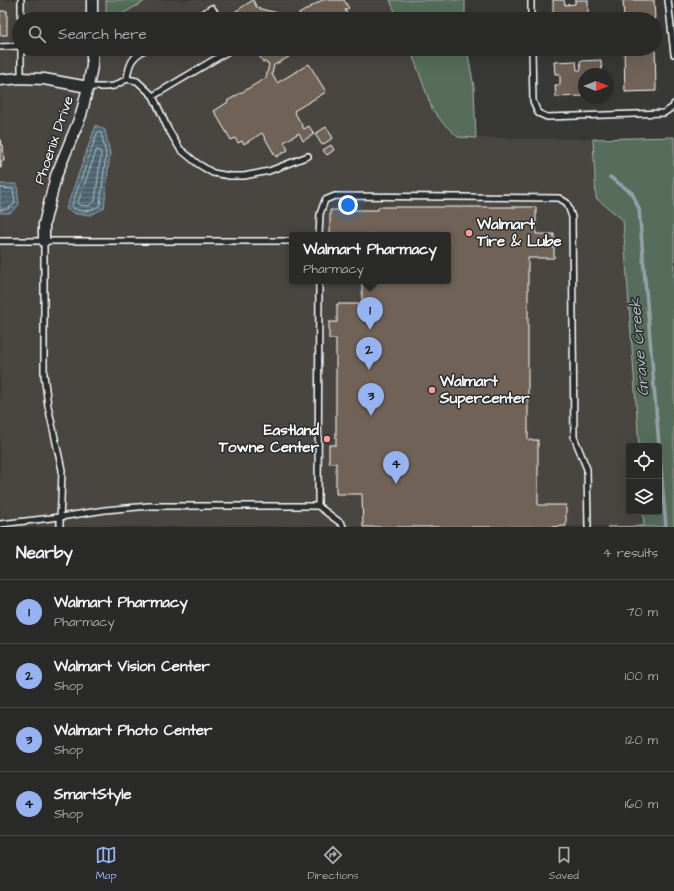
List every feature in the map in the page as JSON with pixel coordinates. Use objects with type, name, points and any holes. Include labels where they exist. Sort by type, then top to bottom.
[{"type":"street","points":[[92,0],[92,12]]},
{"type":"street","name":"Phoenix Drive","points":[[44,241],[44,224],[56,176],[81,115],[92,66],[92,56]]},
{"type":"street","points":[[0,80],[20,78],[44,79],[88,87]]},
{"type":"lane","points":[[21,0],[21,12]]},
{"type":"lane","points":[[531,0],[531,12]]},
{"type":"lane","points":[[668,0],[674,54]]},
{"type":"lane","points":[[205,12],[212,8],[215,12]]},
{"type":"lane","points":[[0,47],[12,46]]},
{"type":"lane","points":[[20,78],[21,56]]},
{"type":"lane","points":[[127,79],[128,68],[135,56]]},
{"type":"lane","points":[[153,96],[220,56]]},
{"type":"lane","points":[[532,56],[533,101],[538,113],[547,117],[664,113],[673,107],[674,104]]},
{"type":"lane","points":[[88,87],[114,86],[127,79],[137,80],[153,96],[168,129],[180,149],[198,164],[213,173],[230,176],[244,176],[269,171],[308,156]]},
{"type":"lane","points":[[319,232],[320,214],[325,200],[335,196],[559,198],[567,203],[572,217],[574,437],[587,469],[588,527]]},
{"type":"lane","points":[[0,241],[289,241]]},
{"type":"lane","points":[[44,241],[44,374],[48,406],[62,470],[60,527]]},
{"type":"lane","points":[[318,506],[319,284]]},
{"type":"lane","points":[[0,524],[105,510],[148,506],[318,506],[342,524],[342,527]]},
{"type":"shaded area","points":[[0,0],[106,0],[106,12],[12,12],[12,56],[413,56],[420,75],[458,137],[593,139],[596,198],[623,220],[639,443],[626,443],[626,515],[643,515],[644,526],[0,527]]},
{"type":"shaded area","points":[[147,0],[390,0],[395,12],[126,12]]},
{"type":"green space","points":[[106,0],[147,0],[126,12],[106,12]]},
{"type":"green space","points":[[390,0],[465,0],[465,12],[395,12]]},
{"type":"green space","points":[[413,56],[468,56],[474,87],[476,138],[458,137],[443,123],[432,109]]},
{"type":"green space","points":[[674,137],[674,527],[607,527],[644,526],[643,515],[662,515],[662,443],[639,443],[623,220],[596,198],[593,139]]},
{"type":"water","points":[[96,125],[105,130],[110,153],[104,208],[91,215],[76,214],[66,209]]},
{"type":"water","points":[[0,184],[17,184],[19,205],[10,213],[0,213]]},
{"type":"building","points":[[253,0],[257,8],[273,12],[235,12]]},
{"type":"building","points":[[322,0],[344,0],[349,8],[345,10],[346,12],[302,12]]},
{"type":"building","points":[[553,0],[564,0],[565,5],[575,4],[575,0],[588,0],[588,12],[553,12]]},
{"type":"building","points":[[623,0],[654,0],[655,12],[624,12]]},
{"type":"building","points":[[0,11],[7,11],[7,35],[0,35]]},
{"type":"building","points":[[259,56],[288,56],[274,65],[272,74],[277,83],[309,64],[326,92],[294,111],[304,129],[309,126],[314,134],[303,141],[299,133],[284,142],[288,150],[276,157],[262,133],[244,144],[242,141],[238,143],[235,138],[231,140],[214,111],[228,102],[227,101],[266,78],[269,64],[263,62]]},
{"type":"building","points":[[624,56],[655,56],[656,91],[625,92]]},
{"type":"building","points":[[601,60],[602,68],[581,68],[580,61]]},
{"type":"building","points":[[576,61],[578,96],[556,97],[555,85],[560,85],[560,74],[555,74],[554,62]]},
{"type":"building","points":[[326,127],[333,138],[322,145],[315,134]]},
{"type":"building","points":[[0,138],[1,145],[3,145],[4,161],[1,161],[1,168],[0,168]]},
{"type":"building","points":[[331,145],[334,150],[327,155],[323,150]]},
{"type":"building","name":"Walmart Supercenter","points":[[378,207],[536,207],[536,234],[554,234],[554,258],[528,258],[528,440],[538,440],[538,505],[566,505],[566,526],[363,527],[362,494],[336,494],[336,463],[329,463],[329,445],[336,445],[336,339],[329,339],[329,322],[337,322],[337,304],[362,304],[362,284],[451,284],[451,232],[330,232],[330,210],[378,210]]},
{"type":"waterway","name":"Grave Creek","points":[[610,177],[632,193],[639,209],[666,527]]},
{"type":"place","name":"Walmart Tire & Lube","points":[[469,233]]},
{"type":"place","name":"Walmart Pharmacy","points":[[370,330]]},
{"type":"place","name":"Walmart Vision Center","points":[[369,370]]},
{"type":"place","name":"Walmart Supercenter","points":[[432,390]]},
{"type":"place","name":"Walmart Photo Center","points":[[371,416]]},
{"type":"place","name":"Eastland Towne Center","points":[[327,439]]},
{"type":"place","name":"SmartStyle","points":[[396,484]]}]
